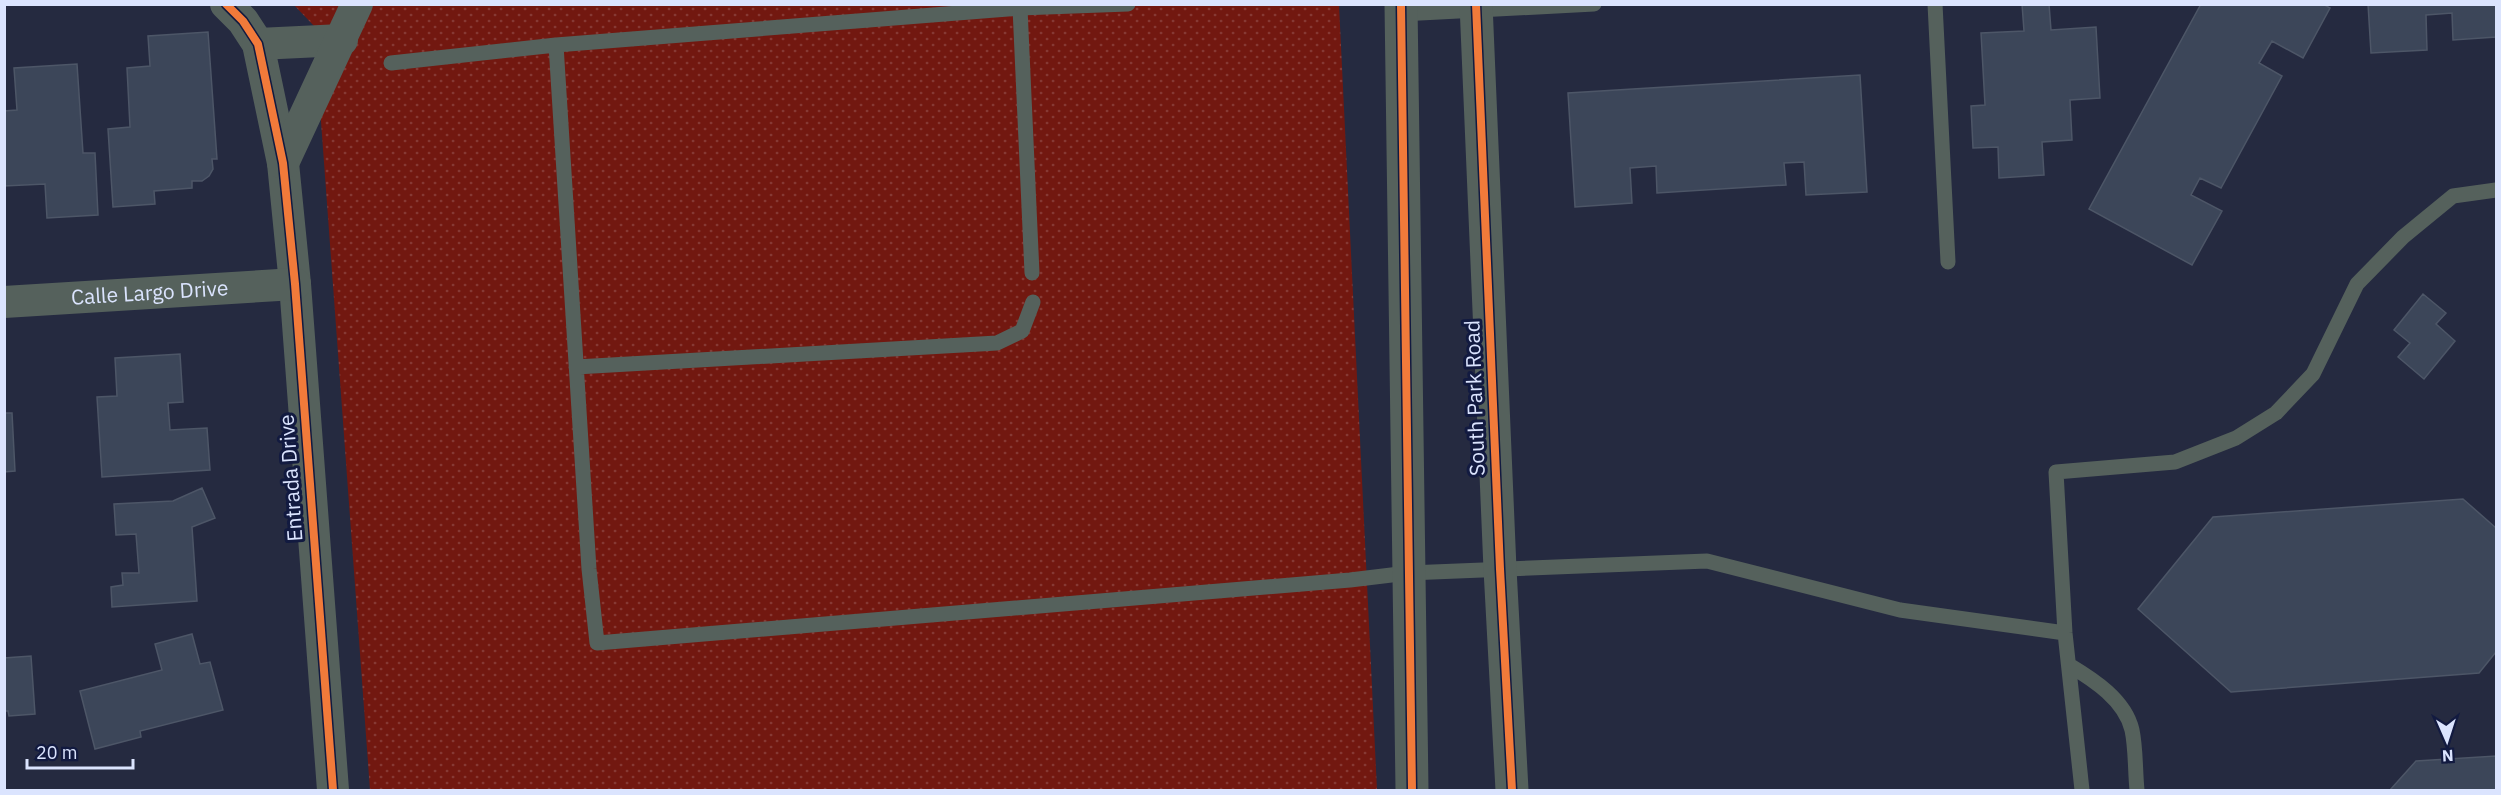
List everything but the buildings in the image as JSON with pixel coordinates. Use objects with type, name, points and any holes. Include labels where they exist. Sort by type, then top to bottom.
[{"type":"street","points":[[226,4],[243,21],[258,44],[342,40]]},
{"type":"street","points":[[283,163],[357,4]]},
{"type":"street","name":"South Park Road","points":[[1476,7],[1500,569],[1512,790]]},
{"type":"street","points":[[1401,9],[1412,790]]},
{"type":"street","name":"Entrada Drive","points":[[258,44],[283,163],[295,284],[333,790]]},
{"type":"street","name":"Calle Largo Drive","points":[[4,302],[295,284]]},
{"type":"lane","points":[[391,63],[556,45],[1020,8],[1128,4]]},
{"type":"lane","points":[[1401,9],[1594,4]]},
{"type":"lane","points":[[1935,4],[1948,262]]},
{"type":"lane","points":[[1020,8],[1032,273]]},
{"type":"lane","points":[[556,45],[589,569],[597,642],[1350,580],[1408,573],[1707,561],[1900,610],[2065,633]]},
{"type":"lane","points":[[2082,790],[2065,633],[2056,472],[2175,462],[2236,438],[2276,412],[2313,374],[2357,284],[2403,237],[2453,196],[2496,190]]},
{"type":"lane","points":[[576,367],[997,344],[1022,331],[1033,302]]},
{"type":"lane","points":[[2069,664],[2093,680],[2121,706],[2132,730],[2137,790]]},
{"type":"shaded area","points":[[294,5],[1339,5],[1377,790],[370,790],[314,26]]},
{"type":"cycle path","points":[[226,4],[243,21],[258,44],[283,163],[295,284],[333,790]]},
{"type":"cycle path","points":[[1401,4],[1412,790]]},
{"type":"cycle path","points":[[1476,4],[1500,569],[1512,790]]}]
